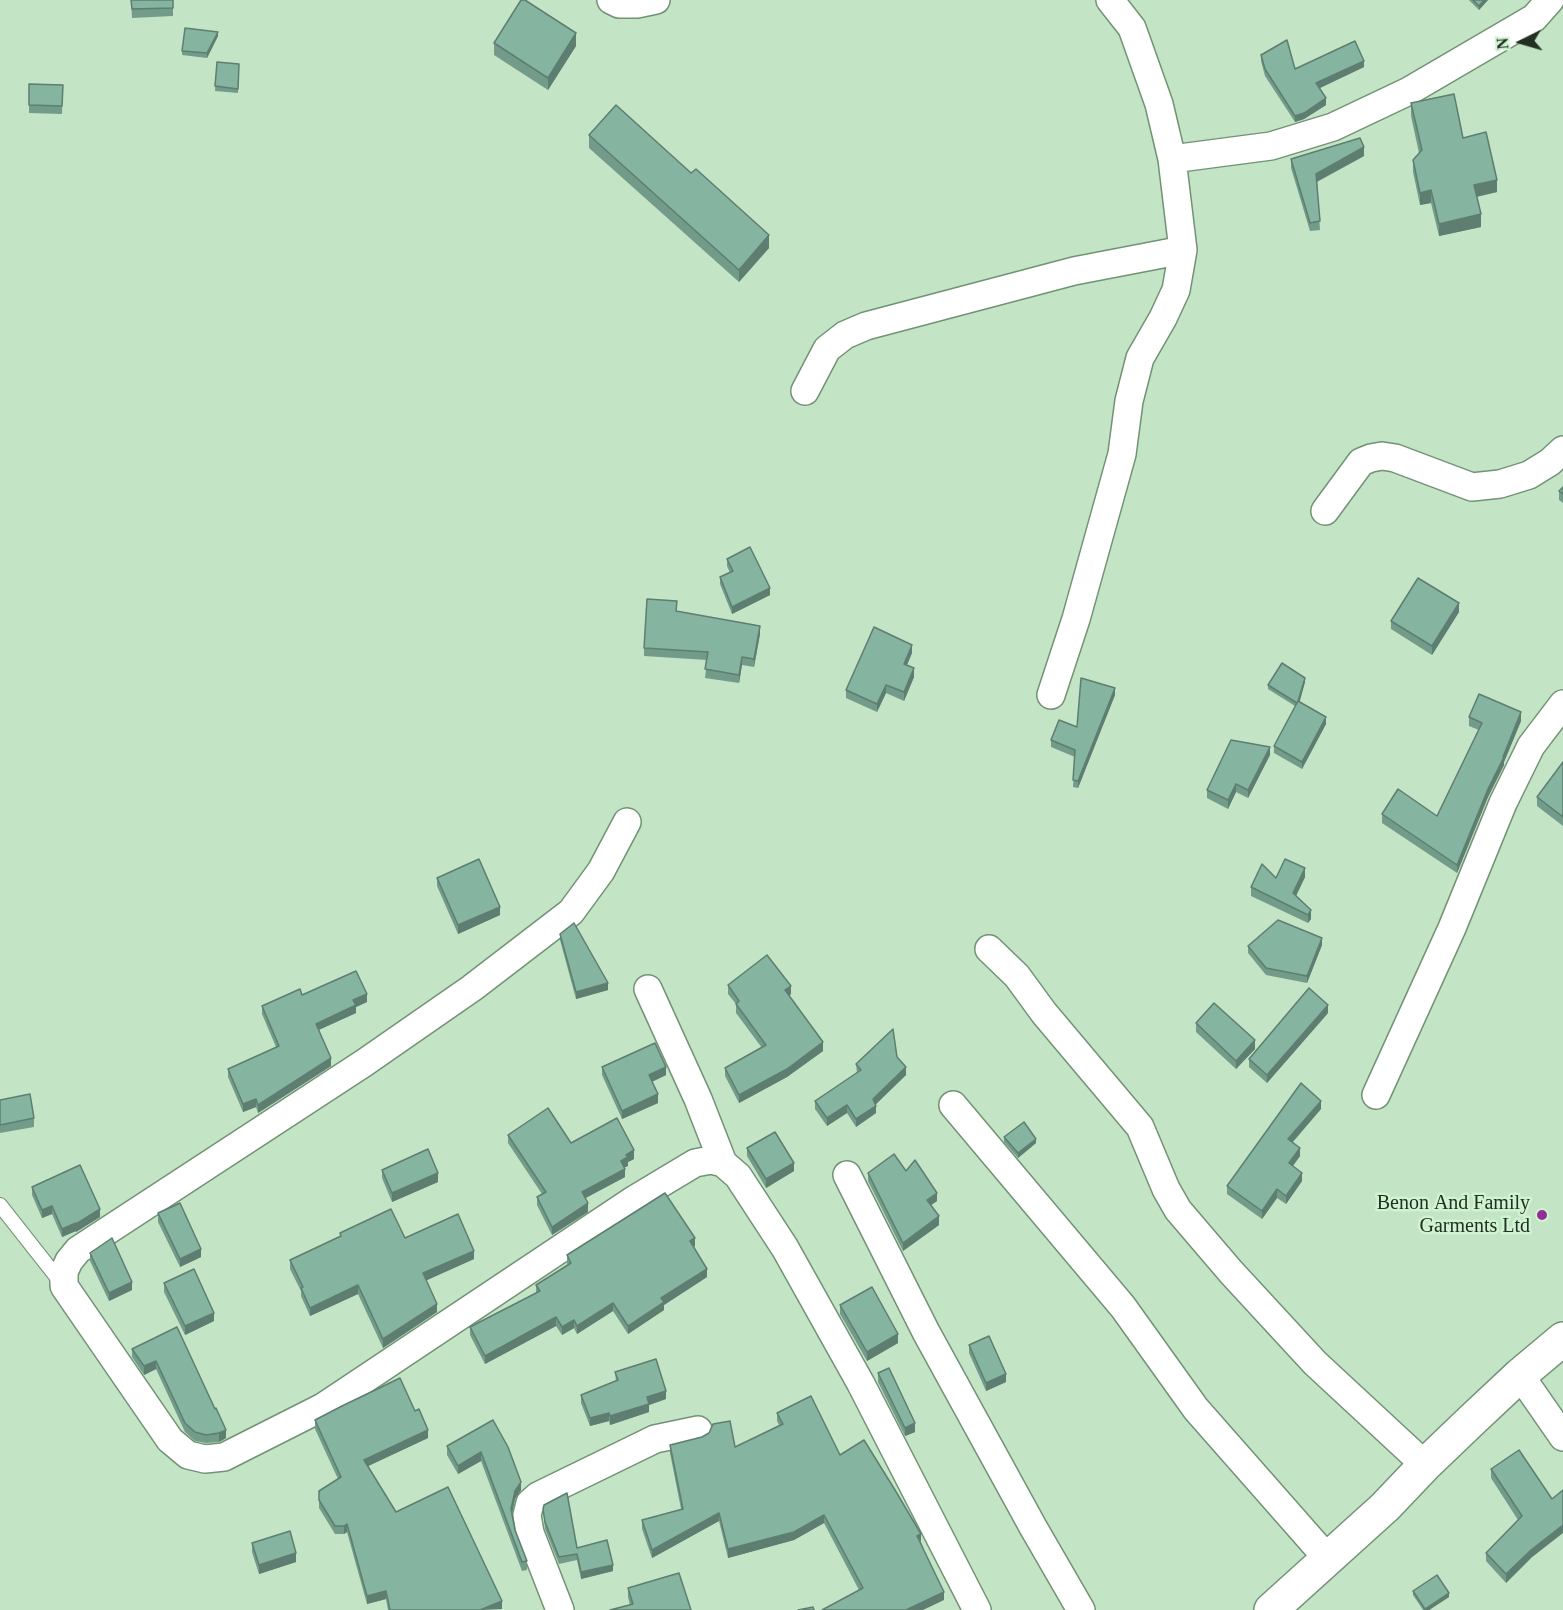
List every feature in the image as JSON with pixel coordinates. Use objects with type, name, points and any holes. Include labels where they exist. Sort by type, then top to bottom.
[{"type":"street","points":[[611,0],[619,4],[637,4],[656,0]]},
{"type":"street","points":[[1051,695],[1076,619],[1122,454],[1130,401],[1140,358],[1176,290],[1183,250],[1172,159],[1159,104],[1132,28],[1110,0]]},
{"type":"street","points":[[1172,159],[1271,146],[1333,127],[1409,91],[1534,18],[1550,0]]},
{"type":"street","points":[[805,391],[827,349],[845,335],[866,326],[1074,271],[1183,250]]},
{"type":"street","points":[[1325,511],[1361,462],[1371,458],[1382,456],[1395,458],[1472,487],[1500,484],[1529,475],[1550,462],[1563,450]]},
{"type":"street","points":[[1376,1095],[1452,928],[1503,803],[1531,746],[1563,704]]},
{"type":"street","points":[[627,822],[601,871],[571,912],[472,987],[364,1063],[78,1250],[64,1272],[64,1286],[170,1440],[188,1455],[205,1459],[224,1457],[323,1407],[635,1199],[695,1163],[711,1160],[723,1162]]},
{"type":"street","points":[[989,949],[1017,976],[1044,1013],[1140,1127],[1166,1189],[1178,1210],[1231,1272],[1315,1363],[1425,1465]]},
{"type":"street","points":[[648,989],[698,1099],[723,1162],[738,1176],[785,1248],[861,1384],[977,1610]]},
{"type":"street","points":[[953,1105],[1123,1307],[1196,1409],[1328,1558]]},
{"type":"street","points":[[847,1175],[932,1342],[1081,1610]]},
{"type":"street","points":[[1271,1610],[1384,1507],[1520,1375],[1563,1339]]},
{"type":"street","points":[[1520,1375],[1563,1437]]},
{"type":"street","points":[[560,1610],[530,1533],[527,1515],[530,1503],[538,1496],[655,1439],[698,1430]]},
{"type":"lane","points":[[0,1204],[64,1286]]},
{"type":"building","points":[[131,0],[173,0],[173,8],[132,9]]},
{"type":"building","points":[[521,0],[525,0],[576,33],[548,78],[494,43]]},
{"type":"building","points":[[1473,0],[1484,0],[1479,6]]},
{"type":"building","points":[[185,28],[218,32],[207,53],[182,51]]},
{"type":"building","points":[[1287,40],[1295,69],[1355,41],[1364,61],[1316,83],[1326,98],[1304,113],[1295,116],[1265,69],[1261,55]]},
{"type":"building","points":[[217,62],[239,64],[238,89],[215,86]]},
{"type":"building","points":[[29,84],[63,85],[62,106],[29,105]]},
{"type":"building","points":[[1454,94],[1463,138],[1486,132],[1497,180],[1474,185],[1481,214],[1439,224],[1431,190],[1420,193],[1413,160],[1422,150],[1411,103]]},
{"type":"building","points":[[616,105],[691,173],[696,169],[769,235],[739,270],[589,135]]},
{"type":"building","points":[[1360,138],[1364,147],[1316,174],[1320,221],[1310,223],[1291,159]]},
{"type":"building","points":[[750,547],[770,588],[732,607],[720,577],[733,571],[727,559]]},
{"type":"building","points":[[1418,578],[1459,603],[1432,646],[1391,621]]},
{"type":"building","points":[[647,599],[677,601],[676,611],[760,626],[754,659],[742,657],[739,675],[705,669],[708,652],[644,648]]},
{"type":"building","points":[[874,627],[912,645],[904,664],[914,668],[904,692],[886,685],[877,704],[846,690]]},
{"type":"building","points":[[1282,663],[1305,678],[1297,703],[1268,685]]},
{"type":"building","points":[[1081,678],[1115,688],[1078,781],[1073,780],[1075,750],[1051,740],[1059,720],[1077,727]]},
{"type":"building","points":[[1479,694],[1521,712],[1457,865],[1382,814],[1398,789],[1437,816],[1482,723],[1469,717]]},
{"type":"building","points":[[1298,701],[1326,717],[1302,762],[1274,746]]},
{"type":"building","points":[[1231,740],[1270,747],[1248,790],[1236,784],[1228,800],[1207,790]]},
{"type":"building","points":[[1563,762],[1563,817],[1537,797]]},
{"type":"building","points":[[479,859],[500,907],[458,925],[437,878]]},
{"type":"building","points":[[1285,859],[1305,868],[1293,893],[1311,910],[1308,915],[1251,887],[1262,864],[1276,878]]},
{"type":"building","points":[[1278,920],[1322,938],[1307,976],[1266,968],[1248,946]]},
{"type":"building","points":[[574,923],[608,983],[576,992],[560,934]]},
{"type":"building","points":[[767,955],[791,986],[785,990],[823,1042],[787,1069],[739,1095],[725,1068],[766,1045],[736,1004],[739,1001],[728,985]]},
{"type":"building","points":[[356,971],[367,994],[353,1000],[356,1005],[316,1024],[331,1058],[258,1105],[256,1099],[243,1104],[228,1069],[279,1046],[262,1006],[300,989],[302,995]]},
{"type":"building","points":[[1309,988],[1328,1005],[1267,1075],[1249,1059]]},
{"type":"building","points":[[1214,1003],[1255,1040],[1236,1061],[1196,1023]]},
{"type":"building","points":[[893,1029],[897,1057],[906,1067],[873,1099],[876,1106],[856,1119],[847,1105],[827,1118],[815,1101],[861,1070],[856,1064]]},
{"type":"building","points":[[655,1043],[666,1067],[649,1075],[658,1094],[622,1111],[602,1067]]},
{"type":"building","points":[[1301,1083],[1321,1101],[1288,1139],[1300,1148],[1289,1163],[1302,1173],[1286,1196],[1277,1189],[1262,1211],[1227,1186]]},
{"type":"building","points":[[30,1094],[34,1118],[0,1125],[0,1100]]},
{"type":"building","points":[[548,1108],[571,1143],[617,1118],[634,1150],[621,1161],[625,1169],[582,1192],[588,1203],[552,1227],[537,1197],[546,1192],[508,1135]]},
{"type":"building","points":[[1024,1122],[1036,1139],[1018,1153],[1004,1137]]},
{"type":"building","points":[[775,1132],[794,1163],[766,1179],[747,1148]]},
{"type":"building","points":[[428,1149],[438,1173],[392,1193],[382,1170]]},
{"type":"building","points":[[894,1154],[906,1171],[915,1160],[937,1193],[927,1200],[939,1216],[903,1243],[868,1173]]},
{"type":"building","points":[[80,1165],[100,1209],[76,1224],[62,1229],[52,1206],[42,1210],[32,1187]]},
{"type":"building","points":[[665,1193],[695,1238],[690,1241],[707,1269],[661,1298],[664,1302],[628,1326],[613,1303],[577,1326],[574,1320],[562,1327],[556,1317],[485,1356],[470,1327],[540,1291],[536,1285],[571,1263],[567,1255]]},
{"type":"building","points":[[180,1203],[201,1249],[180,1259],[158,1213]]},
{"type":"building","points":[[391,1209],[405,1238],[458,1214],[474,1251],[423,1273],[437,1304],[383,1339],[358,1285],[310,1308],[290,1260]]},
{"type":"building","points":[[112,1238],[132,1282],[109,1293],[90,1253]]},
{"type":"building","points":[[194,1269],[214,1313],[185,1326],[164,1283]]},
{"type":"building","points":[[872,1287],[898,1334],[867,1352],[840,1305]]},
{"type":"building","points":[[177,1327],[226,1430],[206,1435],[195,1432],[185,1423],[156,1361],[144,1366],[132,1349]]},
{"type":"building","points":[[989,1336],[1006,1374],[986,1383],[969,1345]]},
{"type":"building","points":[[656,1359],[666,1391],[647,1397],[649,1404],[610,1416],[609,1413],[590,1418],[581,1395],[618,1380],[615,1372]]},
{"type":"building","points":[[889,1368],[915,1423],[905,1428],[878,1373]]},
{"type":"building","points":[[400,1378],[415,1411],[419,1409],[428,1430],[364,1460],[396,1512],[448,1487],[502,1601],[480,1610],[390,1610],[386,1591],[367,1596],[347,1524],[335,1526],[319,1500],[319,1491],[341,1477],[315,1420]]},
{"type":"building","points":[[811,1396],[840,1455],[864,1440],[921,1534],[917,1536],[944,1592],[906,1610],[822,1610],[863,1588],[824,1515],[794,1532],[728,1549],[719,1513],[652,1550],[642,1520],[683,1509],[670,1445],[702,1437],[709,1433],[713,1424],[730,1421],[735,1447],[783,1424],[777,1413]]},
{"type":"building","points":[[493,1420],[508,1447],[521,1482],[515,1491],[511,1509],[515,1530],[527,1561],[522,1562],[481,1452],[458,1466],[447,1446]]},
{"type":"building","points":[[1519,1450],[1552,1499],[1563,1490],[1563,1525],[1531,1550],[1506,1574],[1486,1553],[1522,1516],[1491,1469]]},
{"type":"building","points":[[567,1493],[577,1548],[607,1540],[613,1565],[581,1572],[577,1554],[559,1557],[545,1522],[543,1509],[544,1505]]},
{"type":"building","points":[[290,1531],[296,1553],[259,1565],[252,1543]]},
{"type":"building","points":[[679,1573],[691,1610],[610,1610],[633,1604],[628,1588]]},
{"type":"building","points":[[1437,1575],[1449,1593],[1425,1609],[1413,1591]]},
{"type":"building","points":[[813,1607],[814,1610],[798,1610]]},
{"type":"place","name":"Benon And Family Garments Ltd","points":[[1542,1215]]}]
